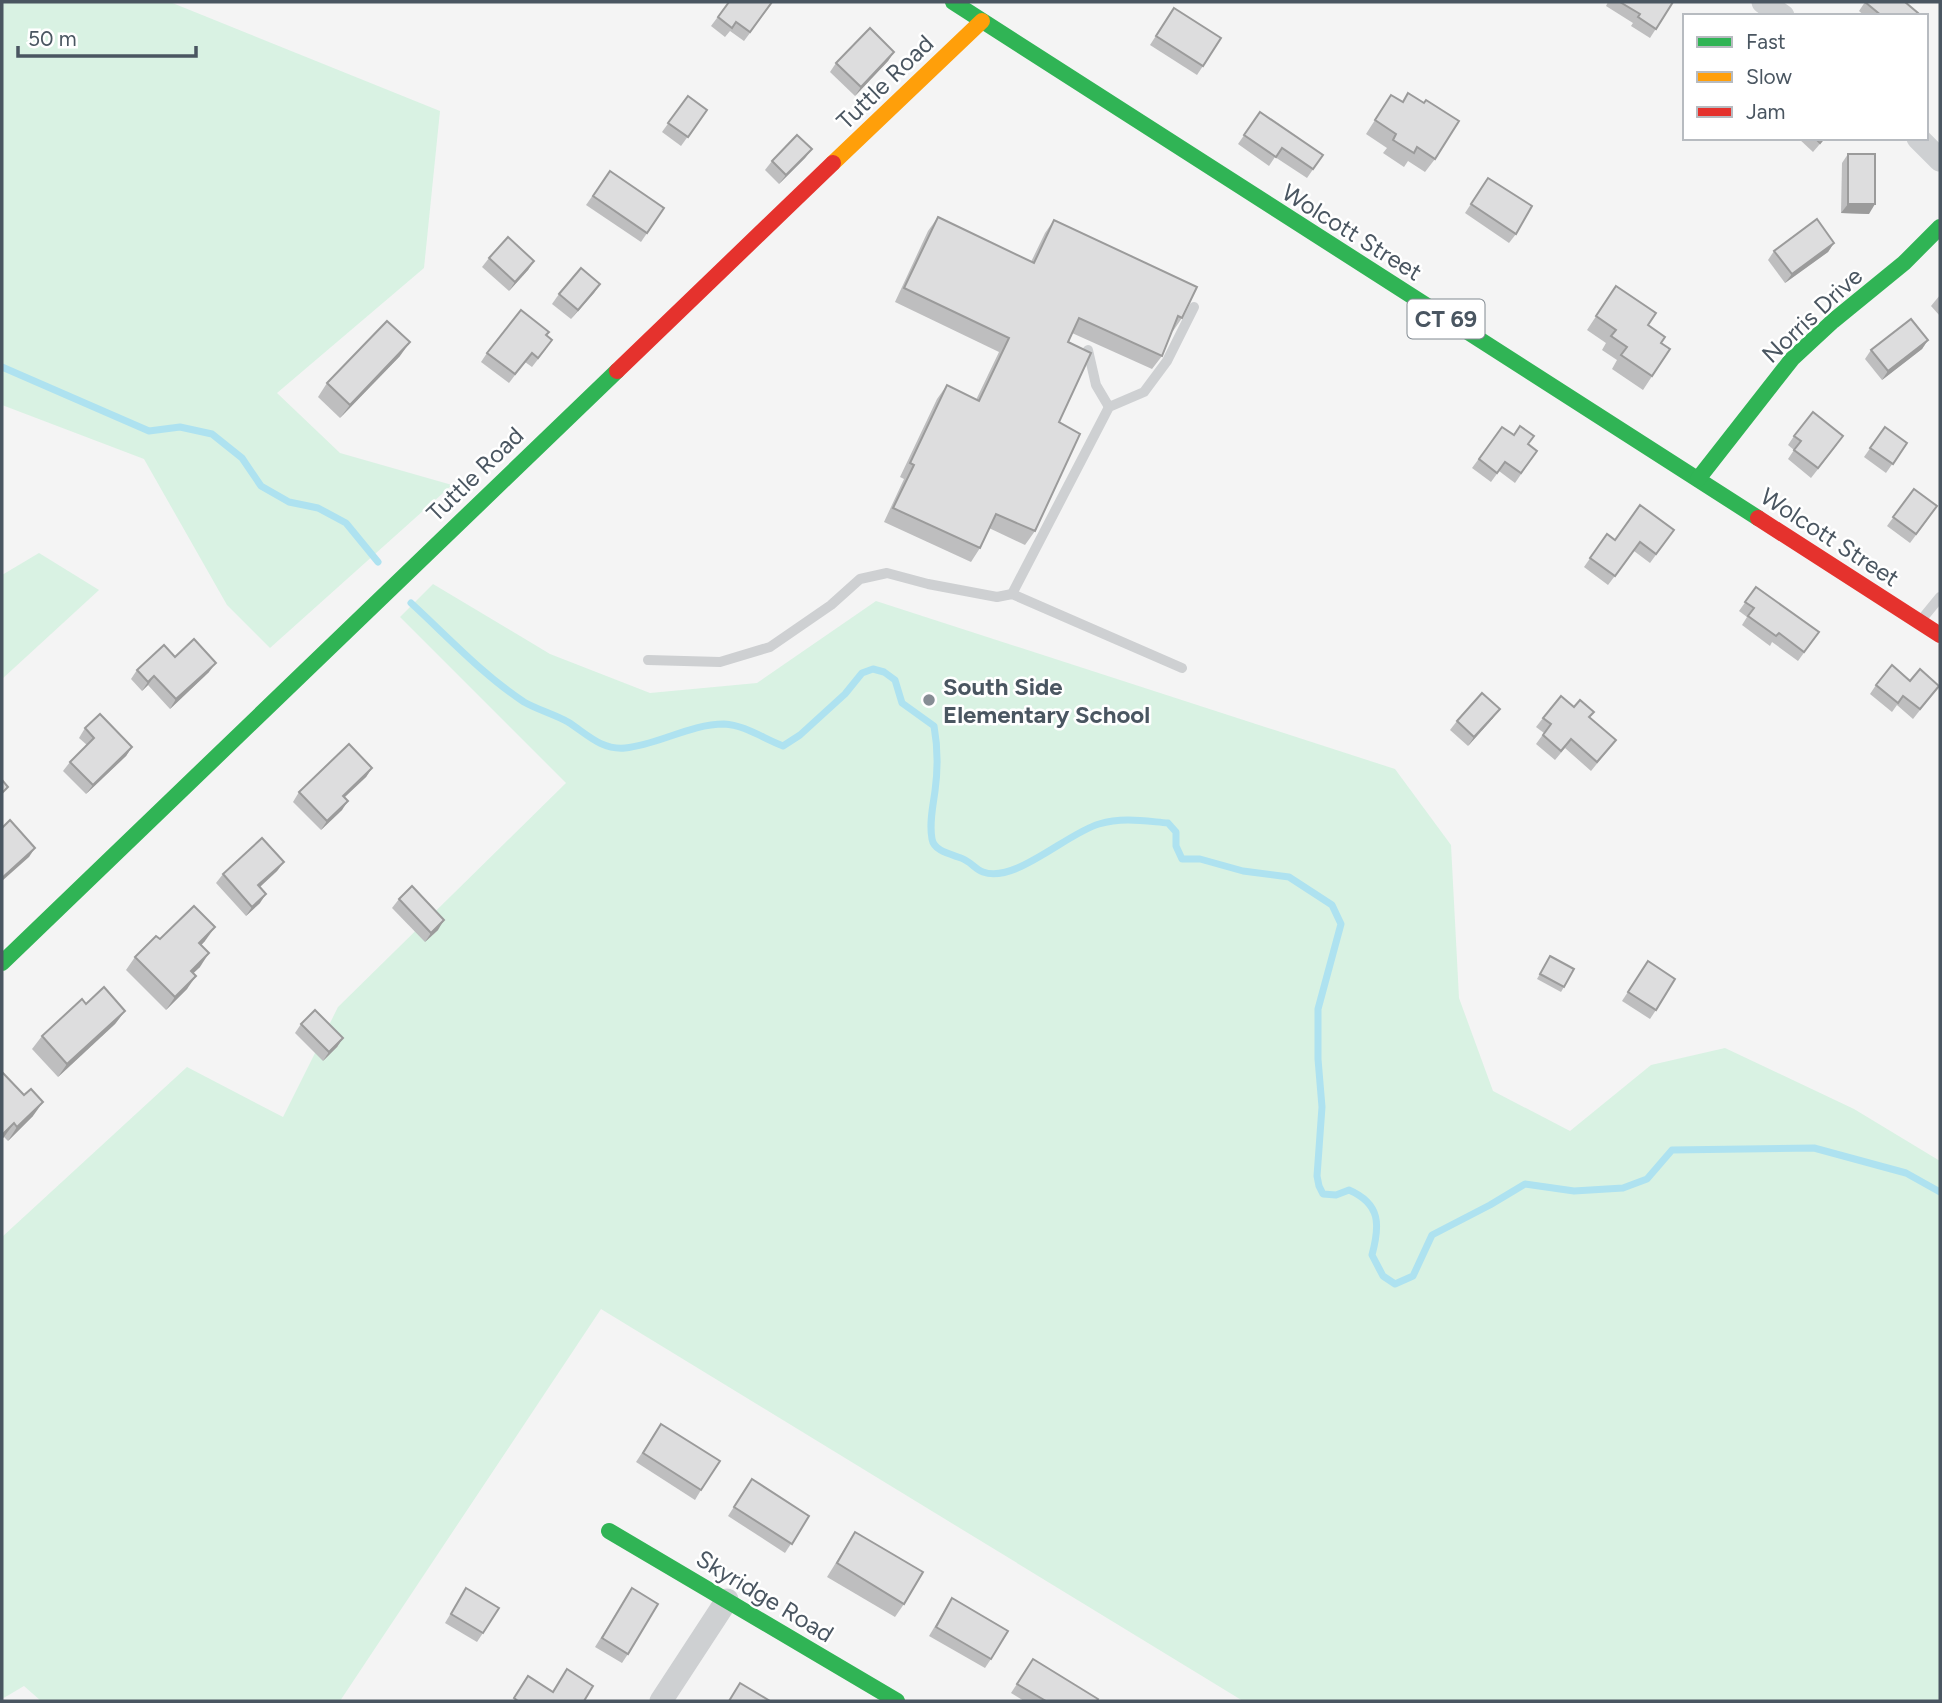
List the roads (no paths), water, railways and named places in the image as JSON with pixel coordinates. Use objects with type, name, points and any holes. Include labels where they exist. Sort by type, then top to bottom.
[{"type":"street","name":"Wolcott Street","points":[[953,2],[1940,635]]},
{"type":"street","points":[[1763,2],[1780,14]]},
{"type":"street","name":"Tuttle Road","points":[[2,963],[982,21]]},
{"type":"street","points":[[1920,140],[1940,160]]},
{"type":"street","name":"Norris Drive","points":[[1698,479],[1792,359],[1904,262],[1940,227]]},
{"type":"street","name":"Skyridge Road","points":[[608,1531],[897,1701]]},
{"type":"street","points":[[661,1701],[727,1600]]},
{"type":"lane","points":[[1013,594],[1110,407],[1144,392],[1167,361],[1194,307]]},
{"type":"lane","points":[[1088,350],[1096,384],[1110,407]]},
{"type":"lane","points":[[648,660],[720,662],[770,647],[831,605],[860,579],[887,573],[997,597],[1013,594],[1182,668]]},
{"type":"lane","points":[[1919,622],[1940,597]]},
{"type":"waterway","points":[[2,367],[149,431],[180,427],[212,434],[242,458],[261,486],[289,502],[318,508],[346,523],[378,562]]},
{"type":"waterway","points":[[411,603],[480,668],[524,702],[568,722],[595,740],[616,748],[637,746],[699,727],[724,724],[747,730],[783,746],[800,735],[845,694],[862,673],[873,669],[884,672],[895,680],[902,703],[934,726],[937,767],[931,833],[933,843],[943,852],[964,859],[983,872],[996,874],[1025,864],[1099,824],[1125,820],[1168,823],[1176,832],[1176,846],[1182,859],[1200,859],[1243,871],[1289,877],[1332,905],[1341,924],[1318,1009],[1322,1107],[1317,1176],[1323,1194],[1336,1195],[1349,1190],[1367,1202],[1376,1216],[1377,1225],[1372,1255],[1383,1276],[1395,1284],[1413,1276],[1432,1235],[1525,1184],[1574,1191],[1623,1188],[1647,1179],[1672,1150],[1814,1148],[1906,1173],[1940,1192]]},
{"type":"place","name":"South Side Elementary School","points":[[929,700]]}]
